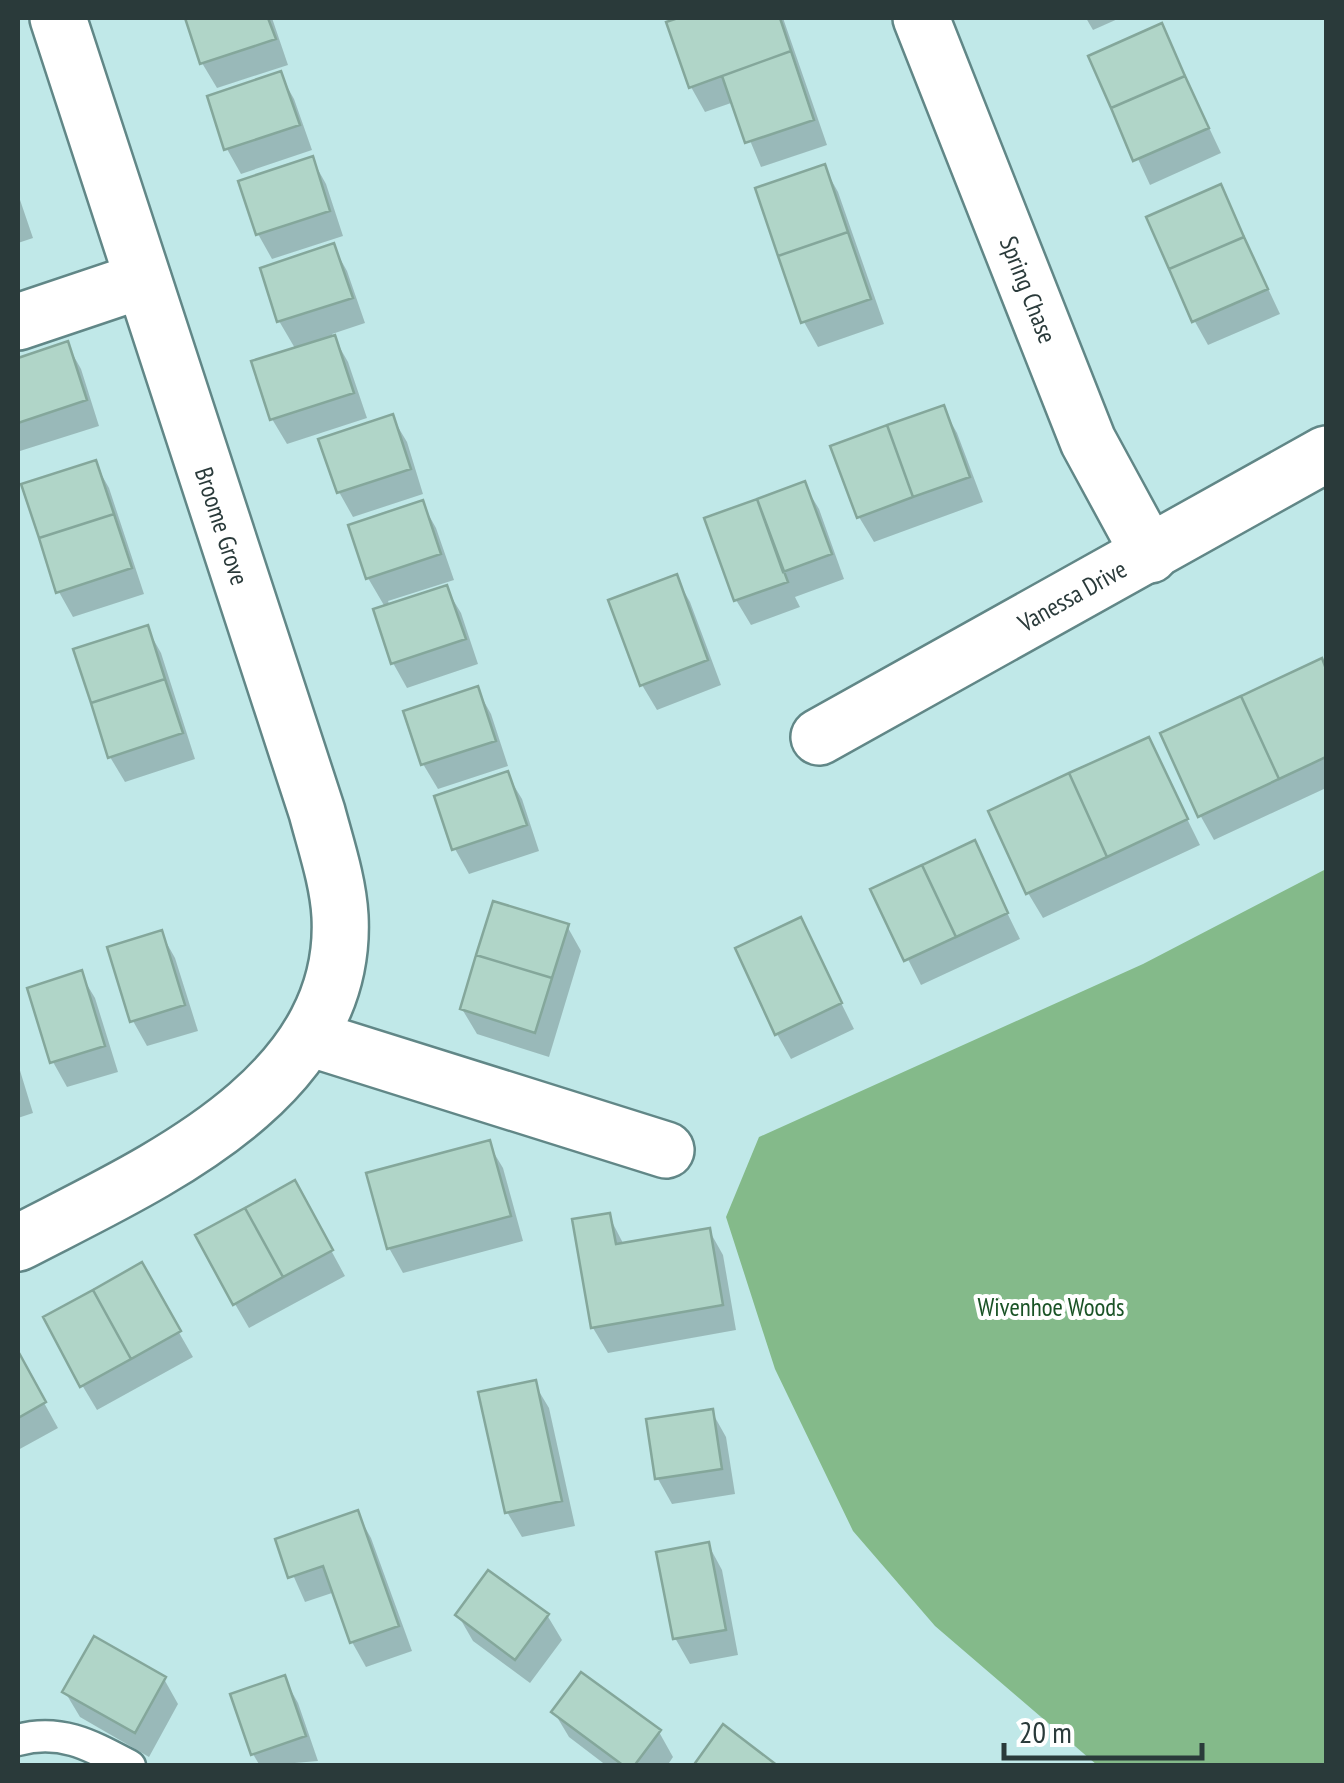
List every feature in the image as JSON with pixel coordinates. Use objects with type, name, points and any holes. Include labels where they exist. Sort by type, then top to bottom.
[{"type":"street","name":"Broome Grove","points":[[18,1243],[216,1132],[271,1088],[309,1038],[331,982],[340,918],[330,864],[58,18]]},
{"type":"street","name":"Spring Chase","points":[[921,18],[1088,442],[1150,555]]},
{"type":"street","points":[[18,322],[142,280]]},
{"type":"street","name":"Vanessa Drive","points":[[819,737],[1326,454]]},
{"type":"street","points":[[309,1038],[666,1150]]},
{"type":"lane","points":[[18,1740],[40,1734],[76,1738],[130,1766]]},
{"type":"green space","name":"Wivenhoe Woods","points":[[1326,869],[1326,1765],[1097,1765],[935,1626],[853,1531],[775,1369],[726,1217],[759,1137],[1143,964]]},
{"type":"building","points":[[185,18],[268,18],[276,39],[200,64]]},
{"type":"building","points":[[678,18],[780,18],[791,51],[689,88],[666,22]]},
{"type":"building","points":[[1162,23],[1185,76],[1111,108],[1088,56]]},
{"type":"building","points":[[791,51],[814,120],[745,143],[722,76]]},
{"type":"building","points":[[281,71],[300,125],[224,150],[207,96]]},
{"type":"building","points":[[1185,76],[1209,128],[1133,161],[1111,108]]},
{"type":"building","points":[[313,156],[330,211],[256,235],[238,181]]},
{"type":"building","points":[[825,164],[848,232],[778,256],[755,188]]},
{"type":"building","points":[[1221,184],[1244,237],[1169,269],[1146,217]]},
{"type":"building","points":[[848,232],[871,299],[801,323],[778,256]]},
{"type":"building","points":[[1244,237],[1268,289],[1192,322],[1169,269]]},
{"type":"building","points":[[334,243],[353,298],[277,322],[260,268]]},
{"type":"building","points":[[335,335],[354,393],[270,420],[251,361]]},
{"type":"building","points":[[68,341],[87,400],[18,423],[18,358]]},
{"type":"building","points":[[944,405],[970,477],[913,497],[887,425]]},
{"type":"building","points":[[393,414],[411,469],[337,493],[318,439]]},
{"type":"building","points":[[887,425],[913,497],[857,518],[830,446]]},
{"type":"building","points":[[96,460],[114,514],[39,538],[21,484]]},
{"type":"building","points":[[805,481],[832,554],[783,572],[757,499]]},
{"type":"building","points":[[757,499],[788,582],[734,601],[704,518]]},
{"type":"building","points":[[423,500],[441,554],[366,579],[348,525]]},
{"type":"building","points":[[114,514],[132,568],[56,593],[39,538]]},
{"type":"building","points":[[677,574],[708,660],[640,686],[608,600]]},
{"type":"building","points":[[447,585],[466,639],[391,664],[373,609]]},
{"type":"building","points":[[148,625],[165,679],[91,703],[73,649]]},
{"type":"building","points":[[1322,658],[1326,669],[1326,757],[1279,779],[1241,696]]},
{"type":"building","points":[[165,679],[183,733],[108,758],[91,703]]},
{"type":"building","points":[[478,686],[496,741],[421,765],[403,711]]},
{"type":"building","points":[[1241,696],[1279,779],[1198,817],[1160,733]]},
{"type":"building","points":[[1149,737],[1188,819],[1107,857],[1069,773]]},
{"type":"building","points":[[508,771],[527,825],[452,850],[434,796]]},
{"type":"building","points":[[1069,773],[1107,857],[1026,894],[988,811]]},
{"type":"building","points":[[975,840],[1008,913],[956,937],[922,865]]},
{"type":"building","points":[[922,865],[956,937],[904,961],[870,889]]},
{"type":"building","points":[[493,901],[569,924],[552,978],[476,955]]},
{"type":"building","points":[[801,917],[842,1003],[775,1035],[735,948]]},
{"type":"building","points":[[162,930],[185,1005],[130,1022],[107,947]]},
{"type":"building","points":[[476,955],[552,978],[535,1033],[460,1009]]},
{"type":"building","points":[[82,970],[105,1046],[50,1063],[27,988]]},
{"type":"building","points":[[490,1140],[511,1216],[387,1249],[366,1173]]},
{"type":"building","points":[[295,1180],[333,1250],[283,1277],[245,1208]]},
{"type":"building","points":[[245,1208],[283,1277],[233,1305],[195,1235]]},
{"type":"building","points":[[610,1213],[616,1244],[710,1228],[723,1305],[591,1328],[572,1219]]},
{"type":"building","points":[[142,1262],[181,1331],[131,1359],[93,1290]]},
{"type":"building","points":[[93,1290],[131,1359],[80,1387],[43,1317]]},
{"type":"building","points":[[18,1351],[46,1402],[18,1418]]},
{"type":"building","points":[[536,1380],[562,1501],[505,1513],[478,1392]]},
{"type":"building","points":[[713,1409],[722,1469],[655,1479],[646,1419]]},
{"type":"building","points":[[358,1510],[399,1626],[350,1643],[323,1566],[288,1578],[275,1539]]},
{"type":"building","points":[[709,1542],[726,1630],[673,1639],[656,1552]]},
{"type":"building","points":[[488,1570],[549,1614],[515,1660],[455,1615]]},
{"type":"building","points":[[94,1636],[166,1677],[135,1733],[62,1692]]},
{"type":"building","points":[[581,1672],[661,1730],[634,1766],[624,1766],[551,1712]]},
{"type":"building","points":[[285,1675],[306,1736],[251,1755],[230,1694]]},
{"type":"building","points":[[723,1724],[778,1766],[693,1766]]}]
